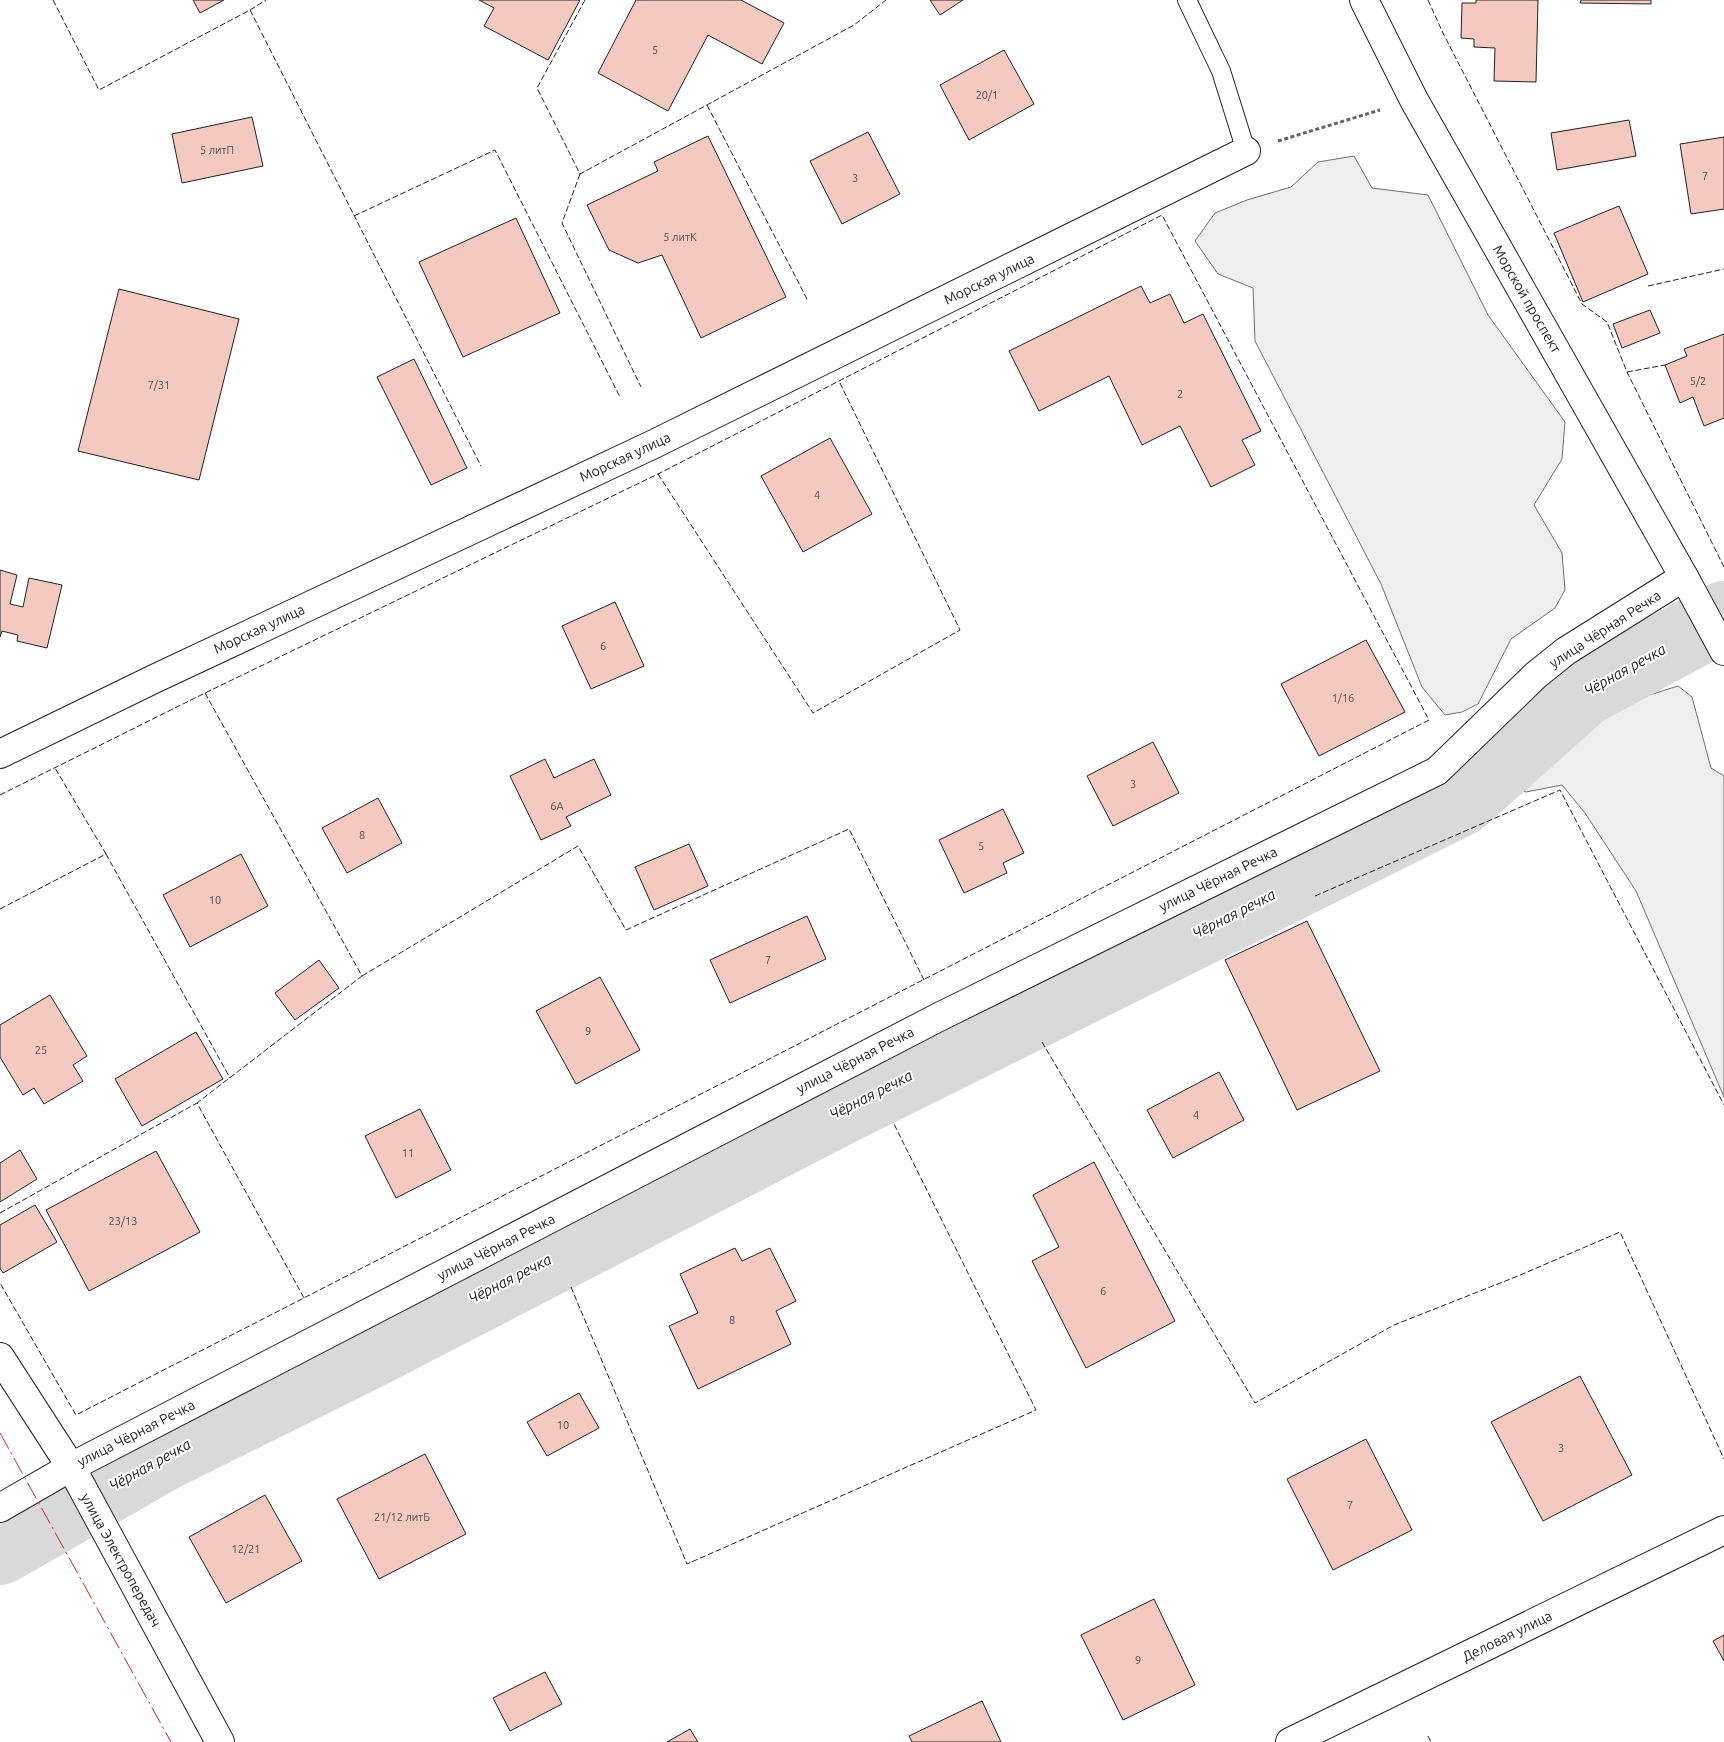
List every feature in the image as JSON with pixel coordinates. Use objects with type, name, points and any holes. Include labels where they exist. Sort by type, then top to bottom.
[{"type":"street","name":"Морской проспект","points":[[1364,0],[1414,100],[1690,587],[1724,651]]},
{"type":"street","name":"Морская улица","points":[[0,754],[171,670],[654,444],[1246,151]]},
{"type":"street","name":"улица Чёрная Речка","points":[[0,1508],[71,1467],[939,1017],[1437,771],[1536,675],[1566,651],[1690,587]]},
{"type":"street","name":"улица Электропередач","points":[[0,1357],[71,1467],[220,1742]]},
{"type":"street","name":"Деловая улица","points":[[1290,1742],[1724,1530]]},
{"type":"lane","points":[[1187,0],[1222,71],[1246,151]]},
{"type":"path","points":[[1246,151],[1414,100]]},
{"type":"shaded area","points":[[1354,156],[1372,188],[1428,195],[1488,315],[1565,422],[1562,459],[1534,505],[1562,553],[1565,590],[1555,608],[1511,639],[1478,704],[1462,712],[1445,715],[1422,687],[1381,584],[1255,341],[1253,288],[1218,274],[1195,241],[1215,213],[1247,200],[1291,187],[1318,162]]},
{"type":"shaded area","points":[[1678,686],[1692,697],[1711,768],[1724,776],[1724,1097],[1636,891],[1585,813],[1562,785],[1526,792],[1504,784],[1627,702]]},
{"type":"building","points":[[193,0],[224,0],[200,13]]},
{"type":"building","points":[[479,0],[580,0],[548,60],[484,26],[494,8]]},
{"type":"building","points":[[636,0],[741,0],[784,23],[762,64],[708,35],[668,111],[598,73]]},
{"type":"building","points":[[930,0],[963,0],[940,15]]},
{"type":"building","points":[[1476,0],[1538,0],[1536,82],[1494,81],[1495,48],[1474,47],[1474,39],[1461,38],[1462,3],[1476,3]]},
{"type":"building","points":[[1581,0],[1651,0],[1651,4],[1580,3]]},
{"type":"building","points":[[1004,50],[1034,104],[969,140],[940,85]]},
{"type":"building","points":[[252,117],[263,166],[182,183],[172,134]]},
{"type":"building","points":[[1629,120],[1636,156],[1557,170],[1551,133]]},
{"type":"building","points":[[868,132],[900,194],[842,224],[810,161]]},
{"type":"building","points":[[708,136],[786,297],[701,338],[662,255],[638,263],[609,250],[587,205],[658,171],[654,162]]},
{"type":"building","points":[[1724,137],[1724,209],[1691,214],[1680,144]]},
{"type":"building","points":[[1619,206],[1648,274],[1583,302],[1554,233]]},
{"type":"building","points":[[516,218],[560,313],[463,357],[419,262]]},
{"type":"building","points":[[1141,286],[1150,303],[1170,294],[1184,323],[1203,314],[1261,431],[1242,440],[1255,465],[1211,487],[1180,426],[1142,445],[1109,376],[1039,411],[1009,351]]},
{"type":"building","points":[[119,289],[239,319],[199,480],[78,451]]},
{"type":"building","points":[[1650,310],[1660,333],[1622,348],[1613,324]]},
{"type":"building","points":[[1724,334],[1724,418],[1704,426],[1693,397],[1680,403],[1665,365],[1687,356],[1684,349]]},
{"type":"building","points":[[414,359],[467,468],[431,485],[377,377]]},
{"type":"building","points":[[830,438],[872,514],[803,552],[761,476]]},
{"type":"building","points":[[0,570],[17,575],[10,604],[23,607],[29,578],[62,585],[47,648],[17,641],[18,635],[2,631],[0,637]]},
{"type":"building","points":[[615,602],[644,666],[591,689],[562,626]]},
{"type":"building","points":[[1366,640],[1405,712],[1319,756],[1281,684]]},
{"type":"building","points":[[1153,742],[1179,793],[1113,826],[1087,776]]},
{"type":"building","points":[[545,759],[554,778],[594,759],[611,795],[566,817],[571,826],[541,840],[510,776]]},
{"type":"building","points":[[378,798],[402,843],[347,873],[322,828]]},
{"type":"building","points":[[1003,809],[1024,853],[1003,863],[1007,873],[964,893],[939,840]]},
{"type":"building","points":[[689,844],[708,886],[654,910],[635,867]]},
{"type":"building","points":[[241,854],[268,906],[190,947],[163,895]]},
{"type":"building","points":[[807,916],[826,959],[730,1003],[710,960]]},
{"type":"building","points":[[1307,921],[1380,1071],[1297,1110],[1225,960]]},
{"type":"building","points":[[319,960],[339,988],[295,1020],[275,993]]},
{"type":"building","points":[[600,977],[640,1050],[576,1084],[536,1011]]},
{"type":"building","points":[[50,995],[87,1056],[73,1065],[83,1081],[44,1104],[34,1088],[23,1095],[0,1057],[0,1025]]},
{"type":"building","points":[[196,1032],[223,1079],[142,1126],[115,1079]]},
{"type":"building","points":[[1219,1072],[1244,1120],[1173,1158],[1147,1110]]},
{"type":"building","points":[[420,1109],[451,1170],[396,1198],[365,1136]]},
{"type":"building","points":[[20,1150],[37,1179],[0,1202],[0,1163]]},
{"type":"building","points":[[156,1151],[200,1232],[89,1291],[46,1210]]},
{"type":"building","points":[[1094,1162],[1175,1321],[1086,1368],[1032,1261],[1059,1247],[1033,1195]]},
{"type":"building","points":[[35,1205],[57,1242],[3,1273],[0,1268],[0,1225]]},
{"type":"building","points":[[735,1248],[742,1261],[770,1248],[796,1301],[776,1311],[791,1344],[698,1389],[669,1326],[698,1313],[680,1274]]},
{"type":"building","points":[[1580,1376],[1632,1475],[1543,1521],[1491,1422]]},
{"type":"building","points":[[579,1393],[599,1428],[547,1456],[527,1422]]},
{"type":"building","points":[[1366,1439],[1412,1530],[1333,1570],[1287,1479]]},
{"type":"building","points":[[425,1454],[466,1534],[379,1579],[337,1499]]},
{"type":"building","points":[[265,1495],[302,1561],[226,1603],[189,1537]]},
{"type":"building","points":[[1154,1599],[1195,1685],[1123,1720],[1081,1635]]},
{"type":"building","points":[[1724,1635],[1724,1661],[1713,1641]]},
{"type":"building","points":[[545,1672],[562,1704],[510,1731],[493,1698]]},
{"type":"building","points":[[982,1701],[1001,1742],[912,1742],[909,1736]]},
{"type":"building","points":[[690,1729],[698,1742],[667,1742]]},
{"type":"waterway","name":"Чёрная речка","points":[[0,1550],[162,1457],[371,1353],[839,1111],[1461,801],[1583,692],[1724,616]]},
{"type":"fence","points":[[53,0],[99,90],[266,0]]},
{"type":"fence","points":[[585,0],[537,88],[580,174],[854,25],[886,0]]},
{"type":"fence","points":[[1428,0],[1443,33],[1582,304],[1607,322],[1627,372],[1724,567]]},
{"type":"fence","points":[[250,10],[481,466]]},
{"type":"fence","points":[[707,105],[808,301]]},
{"type":"fence","points":[[354,216],[495,150],[620,397]]},
{"type":"fence","points":[[580,174],[562,223],[641,387]]},
{"type":"fence","points":[[0,795],[205,693],[658,474],[1162,215],[1429,720],[76,1415],[0,1283]]},
{"type":"fence","points":[[1648,286],[1724,269]]},
{"type":"fence","points":[[1627,372],[1665,365]]},
{"type":"fence","points":[[658,474],[813,713],[960,630],[839,381]]},
{"type":"fence","points":[[205,693],[362,976],[197,1103],[304,1298]]},
{"type":"fence","points":[[0,909],[106,854],[55,768]]},
{"type":"fence","points":[[1315,896],[1560,790],[1724,1105]]},
{"type":"fence","points":[[362,976],[578,846],[626,930],[849,829],[924,980]]},
{"type":"fence","points":[[106,854],[230,1078]]},
{"type":"fence","points":[[1042,1042],[1255,1403],[1394,1325],[1518,1276],[1620,1232],[1724,1459]]},
{"type":"fence","points":[[0,1213],[197,1103]]},
{"type":"fence","points":[[571,1287],[687,1564],[1036,1410],[893,1122]]},
{"type":"fence","points":[[1428,1736],[1431,1742]]},
{"type":"power","points":[[0,1433],[171,1742]]}]
